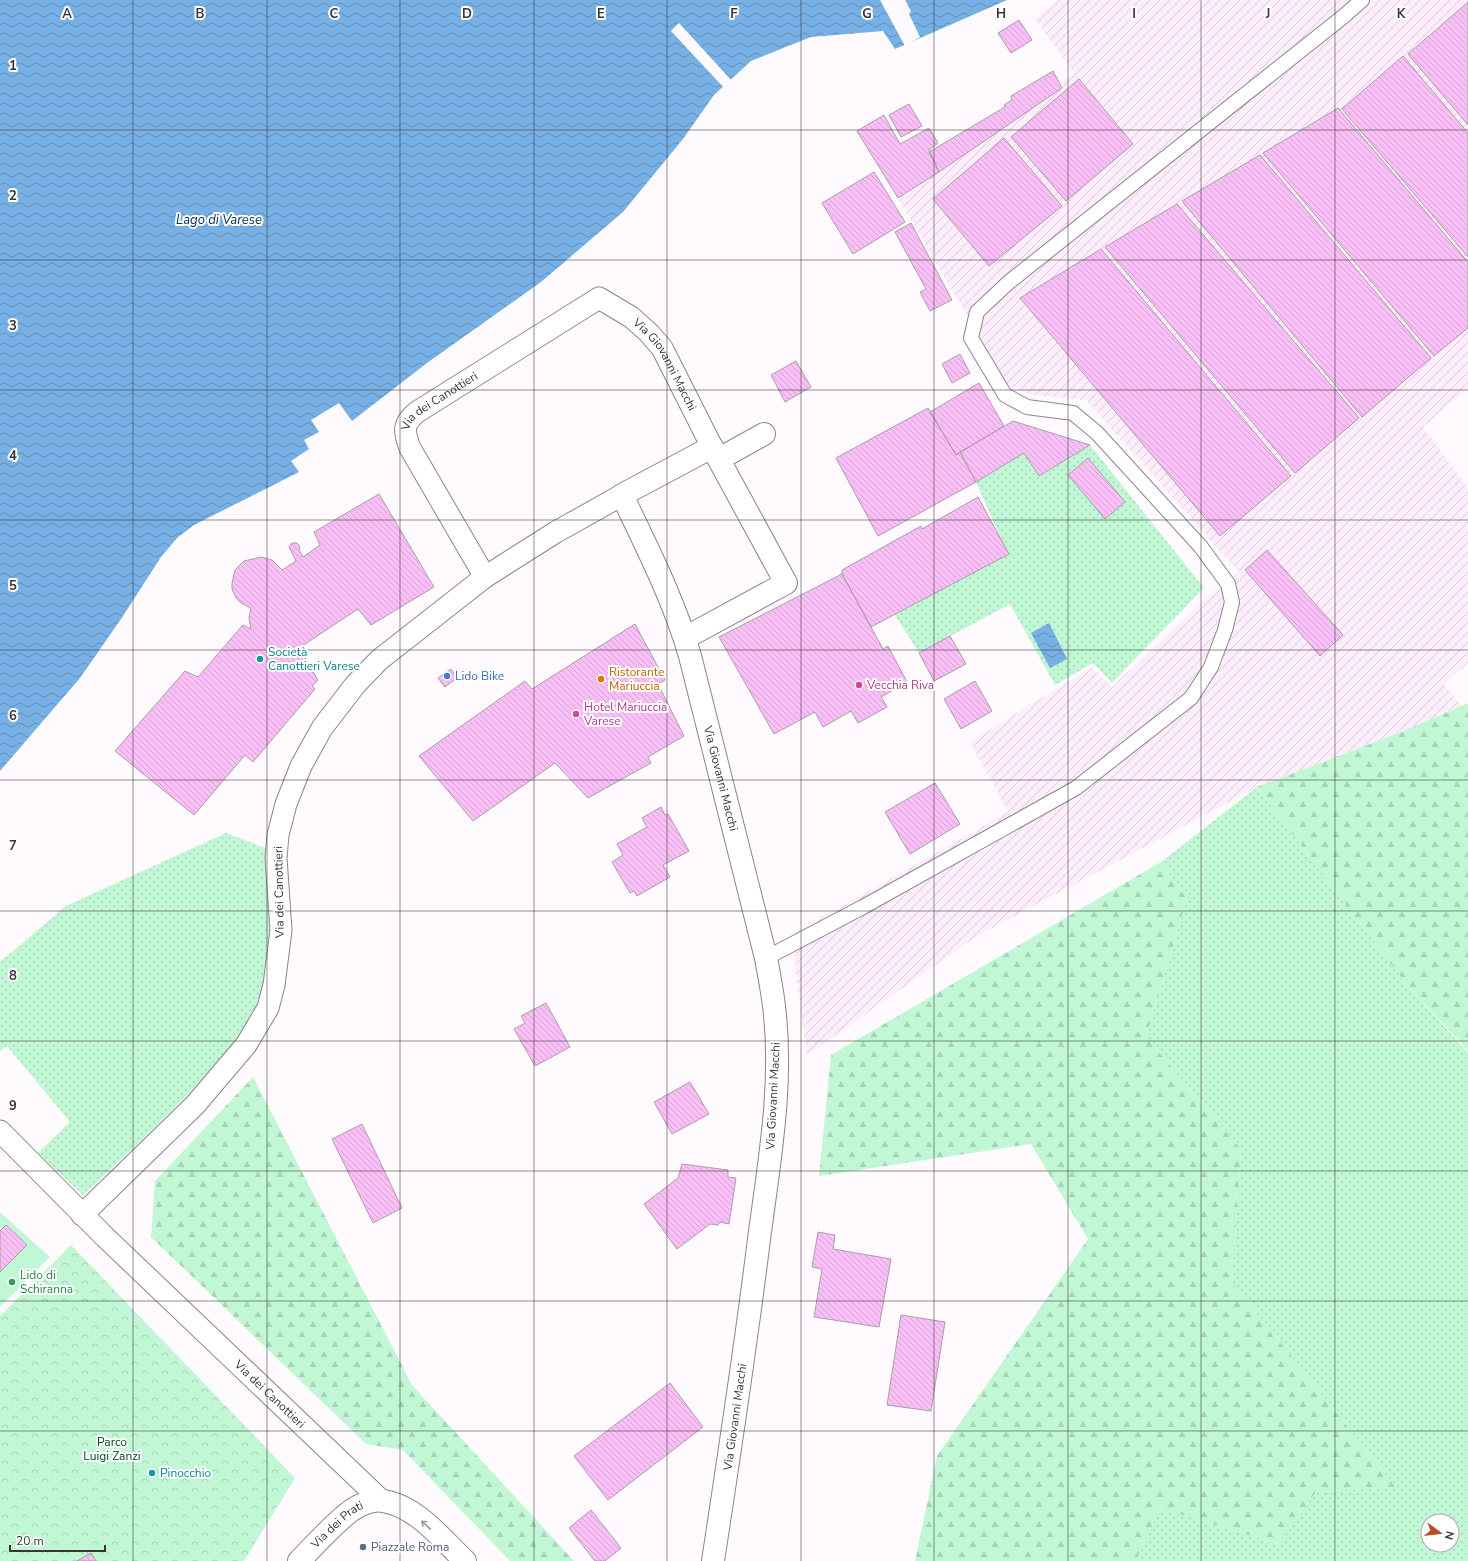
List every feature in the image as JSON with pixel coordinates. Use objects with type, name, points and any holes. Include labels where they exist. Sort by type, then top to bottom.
[{"type":"street","name":"Via Giovanni Macchi","points":[[599,298],[631,317],[649,333],[662,348],[716,453],[786,583],[685,638]]},
{"type":"street","name":"Via dei Canottieri","points":[[485,577],[410,448],[406,436],[406,426],[409,419],[417,412],[599,298]]},
{"type":"street","points":[[622,495],[716,453],[764,434]]},
{"type":"street","name":"Via Giovanni Macchi","points":[[622,495],[669,593],[685,638],[766,958],[774,1007],[776,1079],[774,1126],[741,1382],[713,1561]]},
{"type":"street","name":"Via dei Canottieri","points":[[82,1214],[194,1105],[246,1045],[268,1008],[274,984],[281,930],[276,858],[278,835],[286,804],[301,766],[322,728],[355,685],[379,660],[485,577],[556,532],[622,495]]},
{"type":"street","name":"Via dei Canottieri","points":[[0,1131],[105,1237],[382,1501],[402,1507],[418,1517],[465,1561]]},
{"type":"street","name":"Via dei Prati","points":[[299,1561],[351,1511],[367,1502],[382,1501]]},
{"type":"lane","points":[[766,958],[863,907],[1076,788],[1191,698],[1211,667],[1232,602],[1228,584],[1201,547],[1097,433],[1073,413],[1027,407],[1005,395],[971,338],[977,312],[1009,282],[1344,16],[1362,0]]},
{"type":"shaded area","points":[[1057,0],[1468,0],[1468,388],[1423,427],[1468,488],[1468,663],[1444,684],[1461,706],[1399,733],[1257,787],[977,936],[807,1055],[796,974],[793,934],[1008,812],[970,742],[1092,667],[1112,687],[1206,599],[1239,572],[1086,400],[1033,395],[1009,386],[899,200],[1074,73],[1035,19]]},
{"type":"green space","points":[[1090,445],[1204,588],[1112,683],[1093,663],[1055,685],[1010,604],[919,653],[895,615],[1008,554],[976,482],[1024,453],[1040,476]]},
{"type":"green space","points":[[1468,703],[1468,1051],[1407,985],[1257,787],[1399,733]]},
{"type":"green space","points":[[1257,787],[1407,985],[1468,1053],[1468,1561],[1136,1561],[1160,1508],[1278,1544],[1316,1492],[1396,1487],[1232,1282],[1241,1149],[1146,1037],[1187,899],[1161,862]]},
{"type":"green space","points":[[226,833],[265,848],[270,906],[270,925],[267,964],[259,1001],[249,1023],[235,1043],[219,1061],[189,1094],[83,1195],[38,1153],[70,1122],[7,1046],[0,1051],[0,962],[66,906]]},
{"type":"green space","points":[[1161,862],[1187,899],[1146,1037],[1241,1149],[1232,1282],[1396,1487],[1316,1492],[1278,1544],[1160,1508],[1136,1561],[915,1561],[937,1456],[1088,1239],[1031,1144],[819,1176],[831,1055]]},
{"type":"green space","points":[[253,1077],[412,1385],[574,1561],[510,1561],[403,1450],[366,1444],[151,1237],[155,1181]]},
{"type":"green space","name":"Lido di Schiranna","points":[[0,1212],[50,1257],[0,1307]]},
{"type":"green space","name":"Parco Luigi Zanzi","points":[[71,1245],[295,1478],[244,1561],[0,1561],[0,1316]]},
{"type":"water","name":"Lago di Varese","points":[[0,0],[1007,0],[895,49],[883,31],[811,37],[751,61],[714,95],[683,139],[623,212],[541,282],[427,363],[352,421],[339,403],[311,420],[319,432],[304,440],[309,449],[291,461],[299,472],[194,525],[177,538],[161,557],[121,619],[80,678],[0,771]]},
{"type":"water","points":[[1049,623],[1067,659],[1050,668],[1031,633]]},
{"type":"pier","points":[[880,0],[905,0],[911,11],[909,14],[920,37],[905,46]]},
{"type":"pier","points":[[679,23],[732,81],[724,88],[671,31]]},
{"type":"building","points":[[1468,2],[1468,125],[1408,54]]},
{"type":"building","points":[[1019,20],[1032,40],[1011,53],[998,33]]},
{"type":"building","points":[[1403,56],[1468,133],[1468,257],[1342,109]]},
{"type":"building","points":[[1053,71],[1062,88],[939,172],[929,152],[1005,107],[1004,105],[1012,100],[1011,96]]},
{"type":"building","points":[[1079,79],[1133,144],[1066,201],[1011,137]]},
{"type":"building","points":[[909,104],[922,126],[901,137],[889,115]]},
{"type":"building","points":[[1338,108],[1468,262],[1468,328],[1434,356],[1263,153]]},
{"type":"building","points":[[884,115],[900,144],[929,128],[938,143],[929,150],[939,172],[898,198],[857,131]]},
{"type":"building","points":[[1004,138],[1062,206],[989,266],[933,199]]},
{"type":"building","points":[[1260,155],[1431,358],[1362,417],[1182,201]]},
{"type":"building","points":[[874,172],[905,222],[853,254],[822,203]]},
{"type":"building","points":[[1177,204],[1359,418],[1295,473],[1105,247]]},
{"type":"building","points":[[911,223],[952,300],[930,311],[920,292],[926,289],[895,232]]},
{"type":"building","points":[[1101,249],[1291,476],[1220,536],[1020,298]]},
{"type":"building","points":[[960,354],[970,373],[952,383],[942,364]]},
{"type":"building","points":[[796,361],[811,387],[785,402],[771,375]]},
{"type":"building","points":[[979,383],[1004,426],[956,455],[930,412]]},
{"type":"building","points":[[928,408],[956,455],[960,452],[976,482],[878,536],[836,458]]},
{"type":"building","points":[[1013,421],[1090,445],[1039,476],[1024,453],[976,482],[960,452]]},
{"type":"building","points":[[1088,458],[1125,502],[1105,519],[1068,475]]},
{"type":"building","name":"Società Canottieri Varese","points":[[379,494],[434,587],[371,625],[358,609],[299,648],[318,680],[312,686],[315,689],[253,762],[245,755],[194,815],[115,751],[185,671],[198,677],[243,625],[251,629],[249,618],[251,608],[241,603],[236,598],[232,589],[235,570],[244,561],[261,557],[272,560],[282,570],[296,561],[289,547],[292,543],[297,543],[303,557],[320,545],[314,532]]},
{"type":"building","points":[[978,497],[1009,554],[871,627],[842,574],[842,570],[921,526],[922,529]]},
{"type":"building","points":[[1267,550],[1343,635],[1320,656],[1245,570]]},
{"type":"building","points":[[842,574],[883,649],[888,646],[907,682],[881,697],[887,707],[858,723],[851,711],[823,727],[815,712],[774,734],[719,637]]},
{"type":"building","name":"Hotel Mariuccia Varese","points":[[635,624],[665,680],[658,684],[684,736],[648,757],[651,763],[588,798],[555,763],[473,821],[419,756],[525,681],[532,689]]},
{"type":"building","points":[[950,636],[966,664],[934,681],[919,653]]},
{"type":"building","points":[[451,669],[457,678],[445,687],[438,678]]},
{"type":"building","points":[[975,681],[992,711],[961,729],[944,699]]},
{"type":"building","points":[[935,783],[960,824],[910,854],[885,812]]},
{"type":"building","points":[[661,807],[665,815],[668,814],[689,851],[663,865],[670,877],[637,896],[634,891],[630,893],[612,862],[623,855],[617,844],[647,827],[642,818]]},
{"type":"building","points":[[546,1003],[570,1047],[535,1066],[514,1029],[525,1023],[521,1016]]},
{"type":"building","points":[[690,1082],[709,1114],[672,1134],[654,1102]]},
{"type":"building","points":[[362,1124],[402,1208],[373,1223],[332,1139]]},
{"type":"building","points":[[682,1164],[728,1170],[728,1177],[736,1178],[729,1224],[720,1222],[718,1225],[710,1224],[677,1249],[644,1204],[678,1178]]},
{"type":"building","points":[[6,1225],[27,1245],[0,1272],[0,1231]]},
{"type":"building","points":[[818,1232],[835,1235],[833,1249],[891,1259],[879,1327],[814,1317],[822,1269],[812,1267]]},
{"type":"building","points":[[901,1315],[945,1322],[931,1411],[887,1405]]},
{"type":"building","points":[[670,1383],[703,1427],[608,1500],[574,1456]]},
{"type":"building","points":[[591,1510],[621,1548],[605,1561],[595,1561],[569,1528]]},
{"type":"building","points":[[91,1553],[96,1561],[77,1561]]},
{"type":"place","name":"Società Canottieri Varese","points":[[260,659]]},
{"type":"place","name":"Lido Bike","points":[[447,676]]},
{"type":"place","name":"Ristorante Mariuccia","points":[[601,679]]},
{"type":"place","name":"Vecchia Riva","points":[[859,685]]},
{"type":"place","name":"Hotel Mariuccia Varese","points":[[576,714]]},
{"type":"place","name":"Lido di Schiranna","points":[[12,1282]]},
{"type":"place","name":"Pinocchio","points":[[152,1473]]},
{"type":"place","name":"Piazzale Roma","points":[[363,1547]]}]
